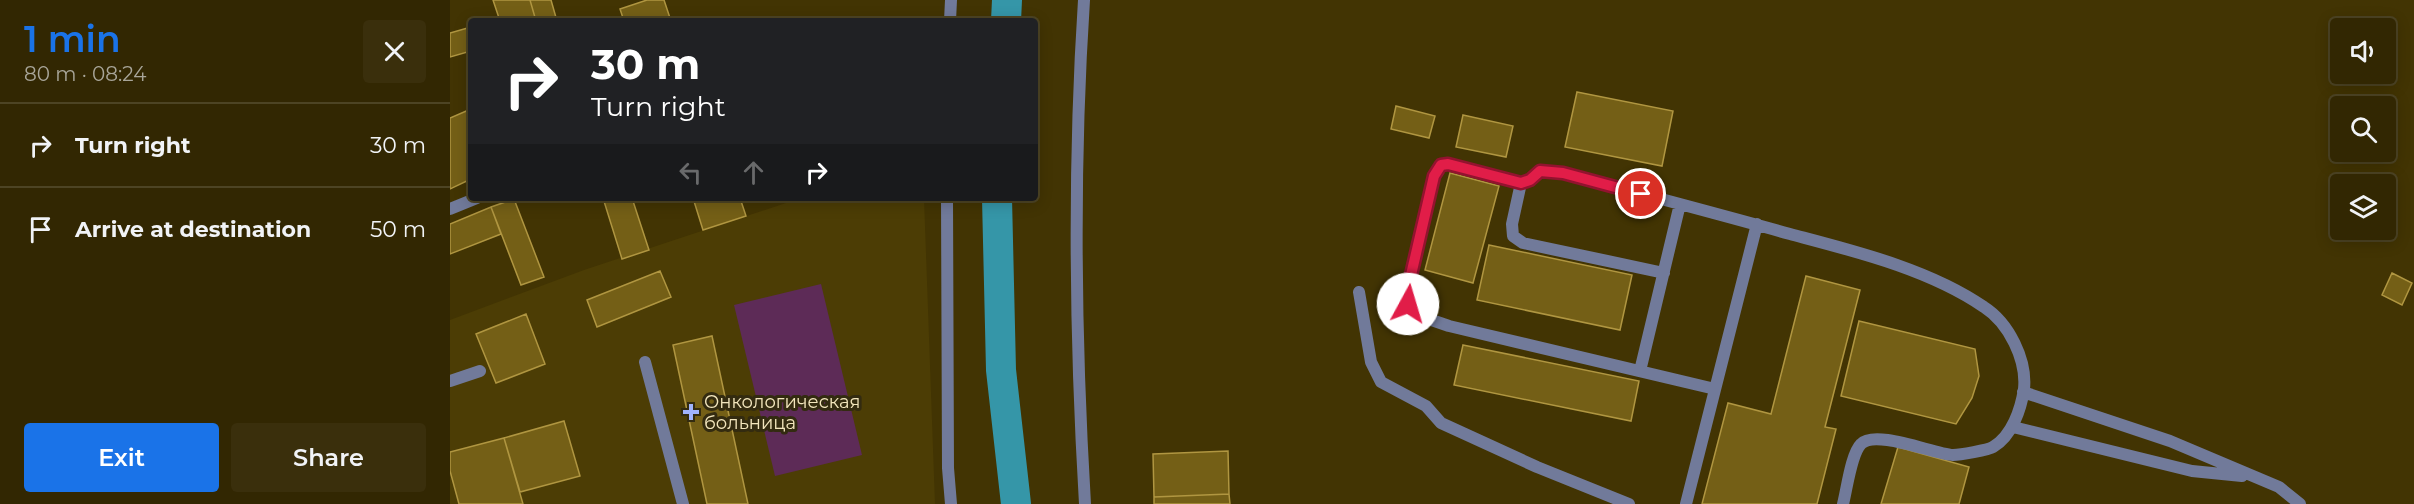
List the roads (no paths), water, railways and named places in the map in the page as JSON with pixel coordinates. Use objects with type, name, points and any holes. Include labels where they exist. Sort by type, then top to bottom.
[{"type":"street","points":[[950,18],[951,0]]},
{"type":"street","points":[[1084,0],[1076,252],[1078,382],[1085,504]]},
{"type":"street","points":[[1715,389],[1449,326],[1414,314],[1408,304],[1411,275],[1434,176],[1441,165],[1448,164],[1521,183],[1530,180],[1540,171],[1563,173],[1840,247],[1940,281],[1986,308],[2008,331],[2021,359],[2023,392],[2020,410],[2013,427],[1993,447],[1954,455],[1895,442],[1870,439],[1861,443],[1854,457],[1843,504]]},
{"type":"street","points":[[1521,183],[1512,224],[1513,236],[1523,243],[1664,273]]},
{"type":"street","points":[[450,209],[470,201]]},
{"type":"street","points":[[947,201],[948,457],[951,504]]},
{"type":"street","points":[[1640,371],[1680,204]]},
{"type":"street","points":[[1686,504],[1757,224]]},
{"type":"street","points":[[1359,292],[1371,362],[1381,382],[1426,406],[1441,423],[1537,467],[1629,504]]},
{"type":"street","points":[[645,362],[683,504]]},
{"type":"street","points":[[450,381],[480,371]]},
{"type":"street","points":[[2023,392],[2170,441],[2279,487],[2300,504]]},
{"type":"street","points":[[2013,427],[2192,471],[2255,478]]},
{"type":"waterway","points":[[1006,18],[1007,0]]},
{"type":"waterway","points":[[997,201],[1001,370],[1016,504]]},
{"type":"place","name":"Онкологическая больница","points":[[691,412]]}]
